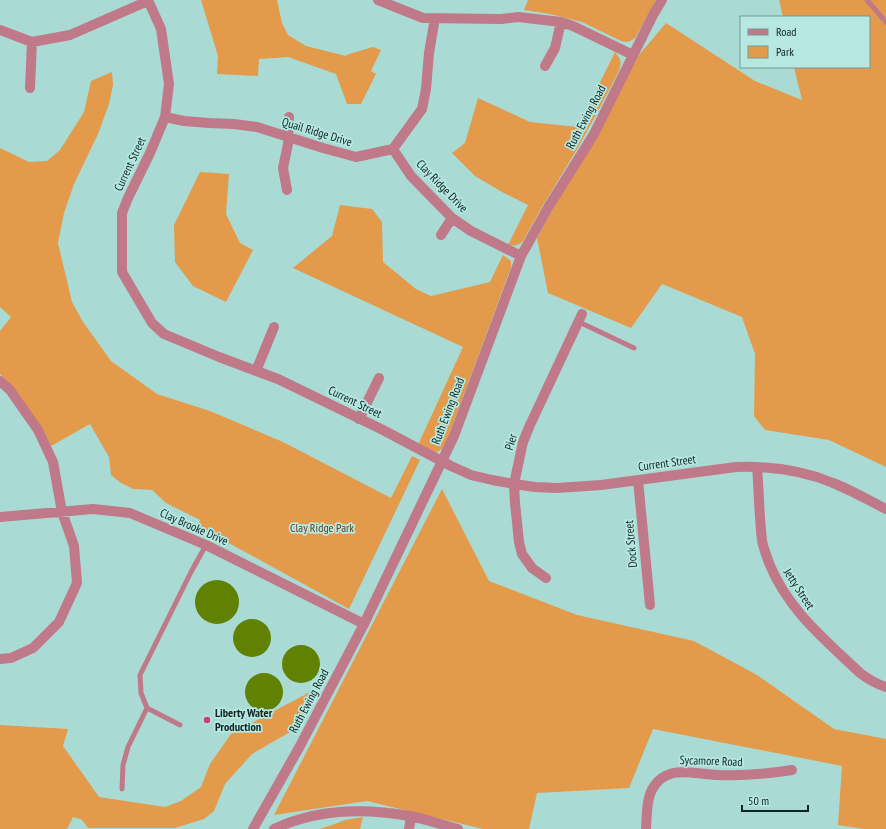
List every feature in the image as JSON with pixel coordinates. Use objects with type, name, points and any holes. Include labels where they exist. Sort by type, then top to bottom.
[{"type":"street","points":[[0,30],[32,42],[70,34],[148,0]]},
{"type":"street","name":"Current Street","points":[[148,0],[161,29],[166,60],[169,84],[166,117],[122,213],[122,272],[152,322],[164,334],[278,379],[471,475],[535,487],[572,487],[601,485],[736,467],[774,468],[797,472],[834,483],[886,509]]},
{"type":"street","points":[[378,0],[422,18],[501,19],[518,17],[561,22],[573,26],[633,55]]},
{"type":"street","name":"Ruth Ewing Road","points":[[253,829],[300,746],[364,624],[442,461],[458,425],[521,256],[549,206],[594,134],[662,0]]},
{"type":"street","points":[[393,149],[422,109],[435,18]]},
{"type":"street","points":[[545,66],[555,48],[561,22]]},
{"type":"street","points":[[30,88],[32,42]]},
{"type":"street","name":"Quail Ridge Drive","points":[[166,117],[184,121],[257,127],[356,157],[393,149]]},
{"type":"street","points":[[287,190],[283,168],[288,137],[289,117]]},
{"type":"street","name":"Clay Ridge Drive","points":[[393,149],[411,176],[452,218],[471,232],[521,256]]},
{"type":"street","points":[[441,235],[452,218]]},
{"type":"street","name":"Pier","points":[[546,578],[532,568],[522,554],[514,503],[514,484],[523,442],[580,318]]},
{"type":"street","points":[[256,371],[274,327]]},
{"type":"street","points":[[359,419],[379,378]]},
{"type":"street","points":[[0,381],[10,390],[38,430],[53,462],[62,512],[74,546],[76,584],[59,622],[33,648],[11,658],[0,658]]},
{"type":"street","name":"Jetty Street","points":[[757,467],[762,541],[781,588],[803,619],[860,673],[869,680],[886,687]]},
{"type":"street","name":"Dock Street","points":[[638,480],[650,605]]},
{"type":"street","name":"Clay Brooke Drive","points":[[0,517],[94,509],[130,513],[206,545],[364,624]]},
{"type":"street","name":"Sycamore Road","points":[[646,829],[650,794],[655,785],[662,778],[672,773],[682,772],[736,776],[792,770]]},
{"type":"street","points":[[274,829],[306,818],[328,813],[347,811],[388,812],[458,829]]},
{"type":"street","points":[[409,829],[412,817]]},
{"type":"lane","points":[[867,0],[886,22]]},
{"type":"lane","points":[[580,318],[634,348]]},
{"type":"lane","points":[[180,725],[147,708],[141,693],[140,675],[206,545]]},
{"type":"lane","points":[[122,789],[123,765],[128,747],[147,708]]},
{"type":"green space","points":[[201,0],[277,0],[282,23],[288,35],[306,46],[346,56],[373,47],[381,50],[371,71],[376,74],[361,104],[347,104],[336,74],[288,57],[259,59],[258,76],[217,74],[218,56]]},
{"type":"green space","points":[[528,0],[656,0],[635,38],[627,42],[621,41],[582,22],[550,14],[524,10]]},
{"type":"green space","points":[[779,0],[886,0],[886,467],[829,440],[765,430],[754,416],[755,354],[742,317],[662,284],[631,328],[548,293],[537,238],[639,55],[666,23],[755,81],[802,100],[794,68],[870,68],[870,16],[783,16]]},
{"type":"green space","points":[[615,52],[620,61],[619,71],[576,151],[523,241],[520,244],[513,246],[508,245],[528,205],[475,176],[452,153],[465,143],[478,98],[530,122],[578,127]]},
{"type":"green space","name":"Clay Ridge Park","points":[[112,72],[113,85],[109,104],[98,134],[74,184],[64,213],[58,243],[72,302],[83,322],[111,361],[157,394],[210,411],[283,442],[391,498],[412,456],[420,460],[349,609],[198,526],[200,520],[166,503],[152,490],[133,489],[121,483],[111,475],[109,457],[90,424],[51,446],[44,432],[14,389],[0,374],[0,331],[11,317],[0,307],[0,148],[29,162],[47,161],[60,150],[84,112],[91,81]]},
{"type":"green space","points":[[200,172],[229,174],[226,214],[240,243],[253,250],[226,302],[193,286],[175,262],[174,225]]},
{"type":"green space","points":[[340,205],[372,209],[382,222],[383,262],[416,289],[431,296],[490,282],[503,255],[511,261],[511,267],[446,443],[442,449],[437,452],[418,445],[463,347],[293,268],[332,236]]},
{"type":"green space","points":[[442,489],[489,581],[577,615],[694,641],[757,675],[834,729],[886,739],[886,829],[864,829],[838,825],[842,766],[653,729],[629,788],[537,793],[529,829],[483,829],[367,801],[274,815]]},
{"type":"green space","points":[[310,692],[314,695],[297,728],[252,754],[225,784],[214,811],[204,819],[175,828],[88,828],[81,819],[73,817],[67,829],[0,829],[0,725],[68,729],[63,746],[99,797],[165,807],[181,801],[201,787],[210,764],[231,734]]},
{"type":"green space","points":[[363,817],[360,829],[319,829],[345,820]]},
{"type":"shaded area","points":[[217,580],[229,584],[235,590],[239,602],[235,614],[229,620],[217,624],[205,620],[199,614],[195,602],[199,590],[205,584]]},
{"type":"shaded area","points":[[252,619],[265,625],[271,638],[265,651],[252,657],[239,651],[233,638],[239,625]]},
{"type":"shaded area","points":[[301,645],[314,651],[320,664],[314,677],[301,683],[288,677],[282,664],[288,651]]},
{"type":"shaded area","points":[[264,673],[277,679],[283,692],[277,705],[264,711],[251,705],[245,692],[251,679]]},
{"type":"place","name":"Liberty Water Production","points":[[207,720]]}]
